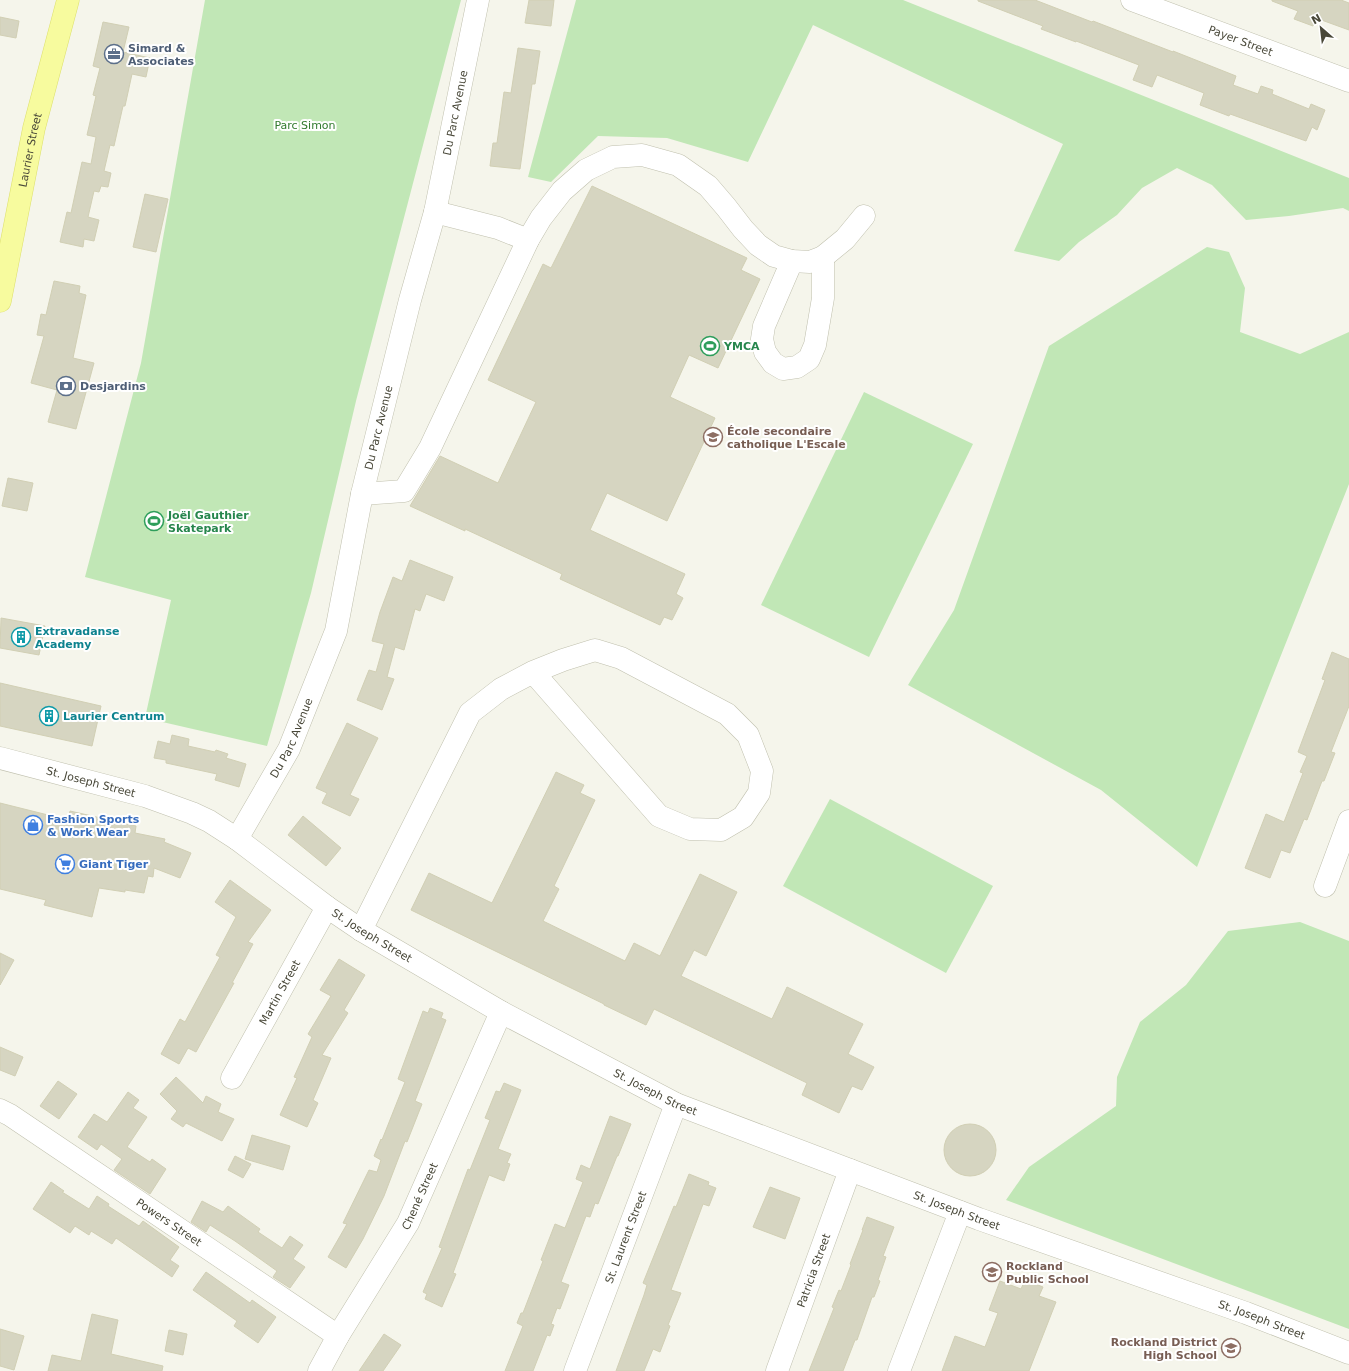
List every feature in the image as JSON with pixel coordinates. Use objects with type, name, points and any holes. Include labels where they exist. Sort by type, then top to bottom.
[{"type":"main road","name":"Laurier Street","points":[[0,301],[34,128],[68,0]]},
{"type":"street","name":"Du Parc Avenue","points":[[237,839],[289,749],[336,631],[362,494],[410,300],[435,212],[478,0]]},
{"type":"street","name":"Payer Street","points":[[1132,0],[1349,81]]},
{"type":"street","points":[[362,494],[404,491],[430,448],[528,240],[541,218],[562,191],[586,170],[613,157],[642,155],[678,165],[708,186],[758,245],[774,256],[792,262],[810,262],[823,257],[845,239],[864,216]]},
{"type":"street","points":[[435,212],[498,228],[528,240]]},
{"type":"street","points":[[792,262],[764,326],[762,340],[766,352],[773,363],[783,369],[797,367],[810,359],[815,345],[823,298],[823,257]]},
{"type":"street","points":[[360,930],[470,713],[501,689],[534,672],[563,660],[595,650],[621,658],[727,714],[748,735],[762,771],[759,793],[743,817],[720,830],[690,829],[659,816],[534,672]]},
{"type":"street","name":"St. Joseph Street","points":[[0,758],[144,796],[192,813],[209,821],[237,839],[327,908],[360,930],[501,1012],[676,1104],[996,1226],[1246,1313],[1349,1353]]},
{"type":"street","points":[[1325,886],[1349,821]]},
{"type":"street","name":"Martin Street","points":[[232,1078],[327,908]]},
{"type":"street","name":"Chené Street","points":[[319,1371],[338,1336],[408,1223],[501,1012]]},
{"type":"street","name":"St. Laurent Street","points":[[575,1371],[676,1104]]},
{"type":"street","name":"Powers Street","points":[[0,1110],[17,1119],[338,1336]]},
{"type":"street","name":"Patricia Street","points":[[777,1371],[850,1170]]},
{"type":"street","points":[[898,1371],[960,1212]]},
{"type":"green space","name":"Parc Simon","points":[[205,0],[461,0],[356,401],[311,593],[267,746],[145,718],[171,600],[85,577],[141,363]]},
{"type":"green space","points":[[576,0],[903,0],[1349,178],[1349,211],[1343,208],[1289,216],[1246,220],[1212,185],[1177,168],[1142,188],[1117,215],[1079,242],[1059,261],[1014,251],[1063,144],[813,25],[748,162],[667,138],[598,136],[551,182],[528,177]]},
{"type":"green space","points":[[1207,247],[1229,252],[1245,288],[1240,332],[1300,354],[1349,332],[1349,484],[1197,867],[1101,790],[908,685],[954,610],[1049,346]]},
{"type":"green space","points":[[864,392],[973,444],[869,657],[761,605]]},
{"type":"green space","points":[[830,799],[993,886],[946,973],[783,886]]},
{"type":"green space","points":[[1300,922],[1349,941],[1349,1329],[1006,1200],[1029,1167],[1116,1106],[1117,1077],[1140,1022],[1186,985],[1228,931]]},
{"type":"building","points":[[529,0],[554,0],[551,26],[525,23]]},
{"type":"building","points":[[978,0],[1035,0],[1236,76],[1233,85],[1258,94],[1261,86],[1273,90],[1272,94],[1309,109],[1311,104],[1325,110],[1317,130],[1312,127],[1306,141],[1200,105],[1204,93],[1157,75],[1152,87],[1133,80],[1139,65],[1041,29],[1043,26]]},
{"type":"building","points":[[1272,0],[1341,0],[1349,3],[1349,30],[1316,18],[1313,26],[1294,19],[1298,11]]},
{"type":"building","points":[[0,17],[19,21],[16,38],[0,35]]},
{"type":"building","points":[[103,22],[129,27],[123,52],[150,58],[146,77],[132,74],[114,146],[110,145],[104,171],[111,173],[108,187],[101,186],[99,192],[94,191],[88,217],[99,220],[94,241],[84,239],[83,247],[60,242],[67,212],[71,213],[82,162],[91,164],[96,137],[87,135],[96,96],[93,95],[100,68],[93,66]]},
{"type":"building","points":[[518,48],[540,51],[535,84],[532,84],[520,169],[490,166],[493,143],[497,143],[504,92],[511,93]]},
{"type":"building","points":[[592,186],[747,258],[741,270],[760,279],[718,368],[689,355],[670,397],[715,418],[667,521],[607,493],[590,530],[685,574],[676,594],[683,598],[672,620],[664,617],[660,625],[560,579],[562,574],[465,529],[465,531],[410,506],[440,456],[498,483],[536,402],[488,380],[543,264],[551,268]]},
{"type":"building","points":[[145,194],[168,199],[156,252],[133,247]]},
{"type":"building","points":[[54,281],[80,286],[79,293],[86,295],[73,358],[94,363],[76,429],[48,422],[57,390],[31,383],[44,336],[37,335],[41,314],[46,315]]},
{"type":"building","points":[[8,478],[33,483],[27,511],[2,506]]},
{"type":"building","points":[[410,560],[453,577],[444,601],[426,594],[420,611],[415,609],[404,650],[395,647],[387,677],[394,679],[382,710],[357,700],[369,670],[376,672],[384,644],[372,641],[380,612],[393,577],[402,581]]},
{"type":"building","name":"Extravadanse Academy","points":[[1,618],[45,626],[39,655],[0,648]]},
{"type":"building","points":[[1332,652],[1349,659],[1349,706],[1331,752],[1335,753],[1307,820],[1304,819],[1290,853],[1281,850],[1270,878],[1245,868],[1266,814],[1284,822],[1303,773],[1300,772],[1307,756],[1298,752],[1325,680],[1322,679]]},
{"type":"building","name":"Laurier Centrum","points":[[0,683],[101,706],[92,746],[0,726]]},
{"type":"building","points":[[347,723],[378,738],[350,795],[359,799],[350,816],[322,803],[327,793],[316,788]]},
{"type":"building","points":[[172,735],[189,739],[188,746],[215,752],[216,750],[228,754],[226,758],[246,764],[239,787],[215,780],[217,774],[166,763],[166,760],[154,758],[158,741],[170,744]]},
{"type":"building","points":[[556,772],[584,785],[580,793],[595,800],[554,886],[559,889],[543,921],[625,961],[634,943],[660,956],[700,874],[737,892],[706,956],[694,950],[681,976],[772,1019],[787,987],[863,1024],[848,1054],[874,1067],[862,1090],[852,1086],[839,1113],[802,1095],[807,1083],[654,1009],[646,1025],[411,910],[429,873],[492,903]]},
{"type":"building","name":"Giant Tiger","points":[[0,803],[68,820],[70,811],[136,826],[135,833],[165,839],[164,842],[191,853],[180,878],[154,868],[153,877],[148,876],[144,893],[99,888],[92,917],[44,905],[46,900],[0,889]]},
{"type":"building","points":[[303,816],[341,848],[326,866],[288,835]]},
{"type":"building","points":[[230,880],[271,910],[248,942],[253,944],[232,983],[234,983],[196,1052],[188,1048],[179,1064],[161,1054],[180,1019],[185,1022],[220,957],[216,955],[236,917],[215,902]]},
{"type":"building","points":[[0,953],[14,960],[0,985]]},
{"type":"building","points":[[339,959],[365,975],[344,1010],[348,1013],[322,1055],[331,1058],[313,1100],[318,1103],[307,1127],[280,1115],[297,1078],[294,1077],[312,1037],[308,1034],[331,996],[320,990]]},
{"type":"building","points":[[430,1008],[443,1013],[441,1018],[446,1020],[415,1101],[422,1104],[407,1142],[405,1141],[384,1196],[363,1239],[346,1268],[328,1257],[347,1224],[343,1223],[369,1170],[377,1172],[381,1160],[374,1156],[405,1082],[398,1079],[423,1011],[428,1013]]},
{"type":"building","points":[[0,1047],[23,1057],[15,1076],[0,1070]]},
{"type":"building","points":[[176,1077],[203,1103],[206,1096],[221,1104],[218,1112],[234,1119],[222,1141],[186,1123],[183,1127],[171,1119],[177,1111],[160,1094]]},
{"type":"building","points":[[58,1081],[77,1094],[59,1119],[40,1106]]},
{"type":"building","points":[[504,1083],[521,1090],[498,1149],[511,1154],[507,1163],[510,1164],[504,1181],[489,1175],[453,1273],[456,1274],[442,1307],[425,1299],[427,1294],[423,1292],[442,1248],[439,1247],[468,1169],[470,1170],[490,1120],[485,1118],[496,1091],[500,1092]]},
{"type":"building","points":[[128,1092],[139,1100],[133,1108],[147,1117],[127,1147],[150,1162],[152,1159],[166,1169],[150,1194],[114,1170],[122,1159],[101,1144],[97,1150],[78,1137],[94,1114],[107,1122]]},
{"type":"building","points":[[610,1116],[631,1124],[598,1204],[595,1203],[590,1217],[586,1216],[561,1282],[569,1285],[560,1309],[557,1308],[551,1324],[554,1325],[550,1336],[547,1335],[533,1371],[505,1371],[523,1326],[517,1323],[521,1313],[523,1313],[543,1261],[541,1260],[555,1224],[565,1228],[583,1182],[576,1179],[581,1165],[590,1169]]},
{"type":"building","points":[[965,1124],[975,1124],[989,1131],[996,1145],[996,1155],[989,1169],[975,1176],[965,1176],[955,1172],[948,1165],[944,1155],[944,1145],[948,1135],[955,1128]]},
{"type":"building","points":[[252,1135],[290,1146],[283,1170],[245,1159]]},
{"type":"building","points":[[235,1156],[251,1164],[243,1178],[228,1170]]},
{"type":"building","points":[[689,1174],[709,1182],[708,1185],[716,1188],[709,1206],[703,1204],[671,1290],[681,1293],[668,1325],[670,1326],[660,1352],[653,1349],[644,1371],[616,1371],[644,1295],[647,1285],[643,1283],[674,1206],[676,1207]]},
{"type":"building","points":[[51,1182],[64,1191],[62,1192],[89,1209],[97,1196],[109,1204],[108,1206],[139,1226],[143,1221],[179,1247],[170,1260],[179,1266],[172,1277],[116,1238],[112,1244],[91,1231],[89,1235],[75,1226],[70,1233],[33,1209]]},
{"type":"building","points":[[770,1187],[800,1198],[785,1239],[753,1227]]},
{"type":"building","points":[[202,1201],[223,1212],[228,1206],[260,1229],[258,1232],[282,1248],[290,1236],[303,1245],[293,1259],[305,1267],[290,1288],[273,1277],[277,1271],[235,1241],[210,1225],[206,1232],[191,1222]]},
{"type":"building","points":[[867,1217],[894,1227],[883,1256],[886,1257],[874,1297],[872,1297],[857,1340],[855,1340],[843,1371],[809,1371],[834,1308],[832,1307],[839,1290],[841,1291],[851,1265],[850,1264]]},
{"type":"building","points":[[206,1272],[250,1303],[252,1300],[276,1317],[258,1343],[234,1326],[237,1321],[193,1290]]},
{"type":"building","points":[[1025,1280],[1043,1287],[1039,1296],[1056,1302],[1029,1371],[942,1371],[955,1336],[985,1347],[998,1313],[989,1310],[1000,1281],[1021,1289]]},
{"type":"building","points":[[92,1314],[118,1320],[111,1354],[163,1366],[162,1371],[48,1371],[52,1355],[81,1361]]},
{"type":"building","points":[[0,1329],[24,1336],[14,1370],[0,1366]]},
{"type":"building","points":[[169,1330],[187,1334],[183,1355],[165,1351]]},
{"type":"building","points":[[384,1334],[401,1345],[383,1371],[359,1371]]},
{"type":"place","name":"Simard & Associates","points":[[114,54]]},
{"type":"place","name":"YMCA","points":[[710,346]]},
{"type":"place","name":"Desjardins","points":[[66,386]]},
{"type":"place","name":"École secondaire catholique L'Escale","points":[[713,437]]},
{"type":"place","name":"Joël Gauthier Skatepark","points":[[154,521]]},
{"type":"place","name":"Extravadanse Academy","points":[[21,637]]},
{"type":"place","name":"Laurier Centrum","points":[[49,716]]},
{"type":"place","name":"Fashion Sports & Work Wear","points":[[33,825]]},
{"type":"place","name":"Giant Tiger","points":[[65,864]]},
{"type":"place","name":"Rockland Public School","points":[[992,1272]]},
{"type":"place","name":"Rockland District High School","points":[[1231,1348]]}]
